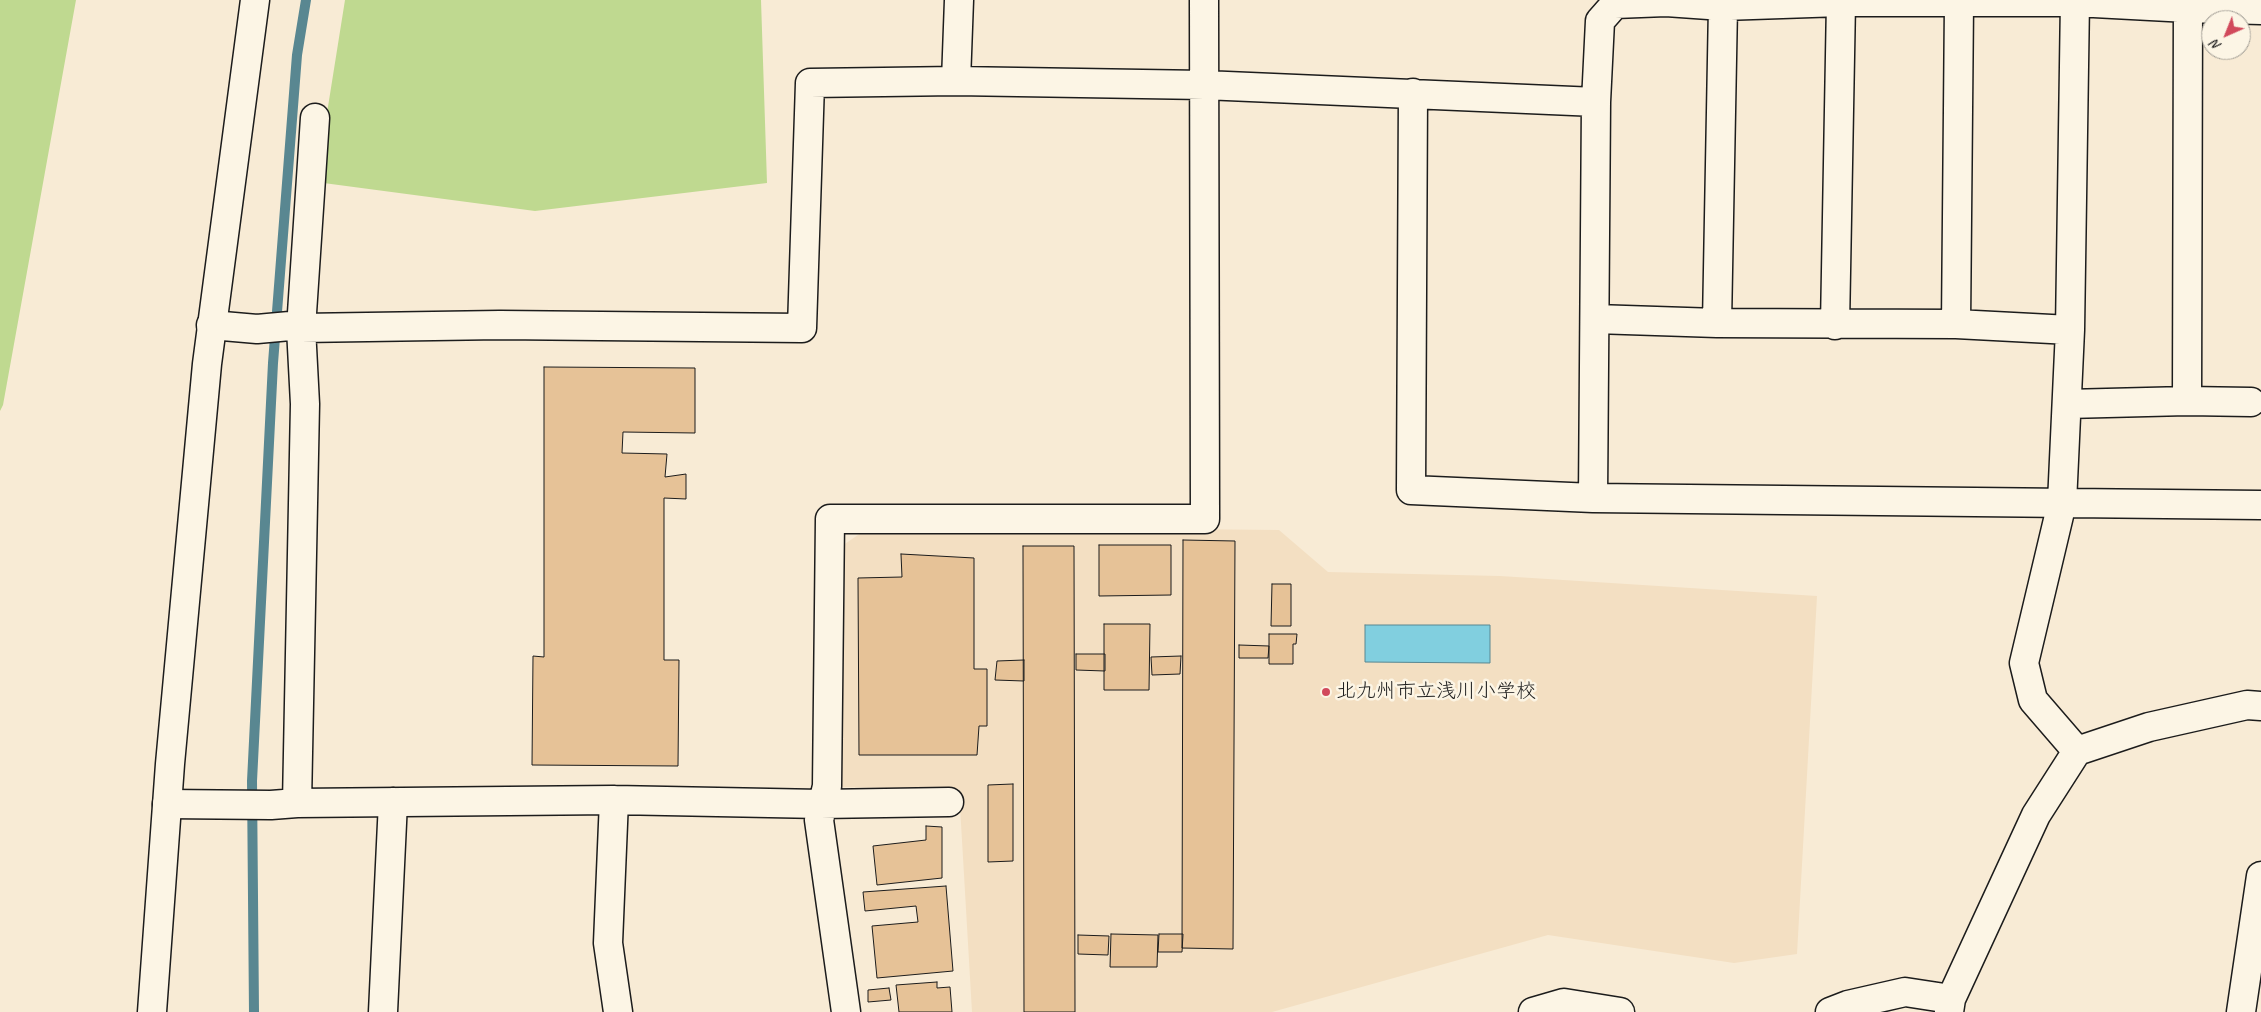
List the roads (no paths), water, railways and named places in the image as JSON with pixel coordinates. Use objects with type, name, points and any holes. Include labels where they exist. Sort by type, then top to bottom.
[{"type":"street","points":[[152,1012],[167,804],[211,325],[255,0]]},
{"type":"street","points":[[956,81],[959,0]]},
{"type":"street","points":[[846,1012],[819,820],[826,786],[830,519],[1205,519],[1204,0]]},
{"type":"street","points":[[1593,498],[1596,102],[1600,21],[1615,4],[1666,1],[1723,6],[1840,2],[1959,3],[2075,1],[2188,4],[2261,10]]},
{"type":"street","points":[[2075,1],[2070,330],[2062,503],[2024,663],[2034,700],[2077,751]]},
{"type":"street","points":[[1835,325],[1840,2]]},
{"type":"street","points":[[1956,324],[1959,3]]},
{"type":"street","points":[[2187,401],[2188,4]]},
{"type":"street","points":[[1717,323],[1723,6]]},
{"type":"street","points":[[211,325],[258,329],[500,325],[802,328],[810,83],[956,81],[1204,84],[1596,102]]},
{"type":"street","points":[[1413,93],[1411,490],[1593,498],[2261,506]]},
{"type":"street","points":[[297,803],[305,404],[295,327],[315,118]]},
{"type":"street","points":[[1595,319],[1835,325],[1956,324],[2070,330]]},
{"type":"street","points":[[2067,404],[2187,401],[2251,402]]},
{"type":"street","points":[[1830,1012],[1848,1005],[1905,992],[1950,1006],[2036,815],[2077,751],[2149,727],[2247,705],[2261,706]]},
{"type":"street","points":[[167,804],[271,805],[297,803],[614,800],[821,804],[949,802]]},
{"type":"street","points":[[614,800],[608,943],[618,1012]]},
{"type":"street","points":[[383,1012],[393,802]]},
{"type":"street","points":[[2241,1012],[2261,876]]},
{"type":"street","points":[[1533,1012],[1564,1003],[1620,1012]]},
{"type":"water","points":[[1365,625],[1490,625],[1490,663],[1365,662]]},
{"type":"waterway","points":[[254,1012],[252,781],[273,363],[297,55],[306,0]]},
{"type":"place","name":"北九州市立浅川小学校","points":[[1326,692]]}]
